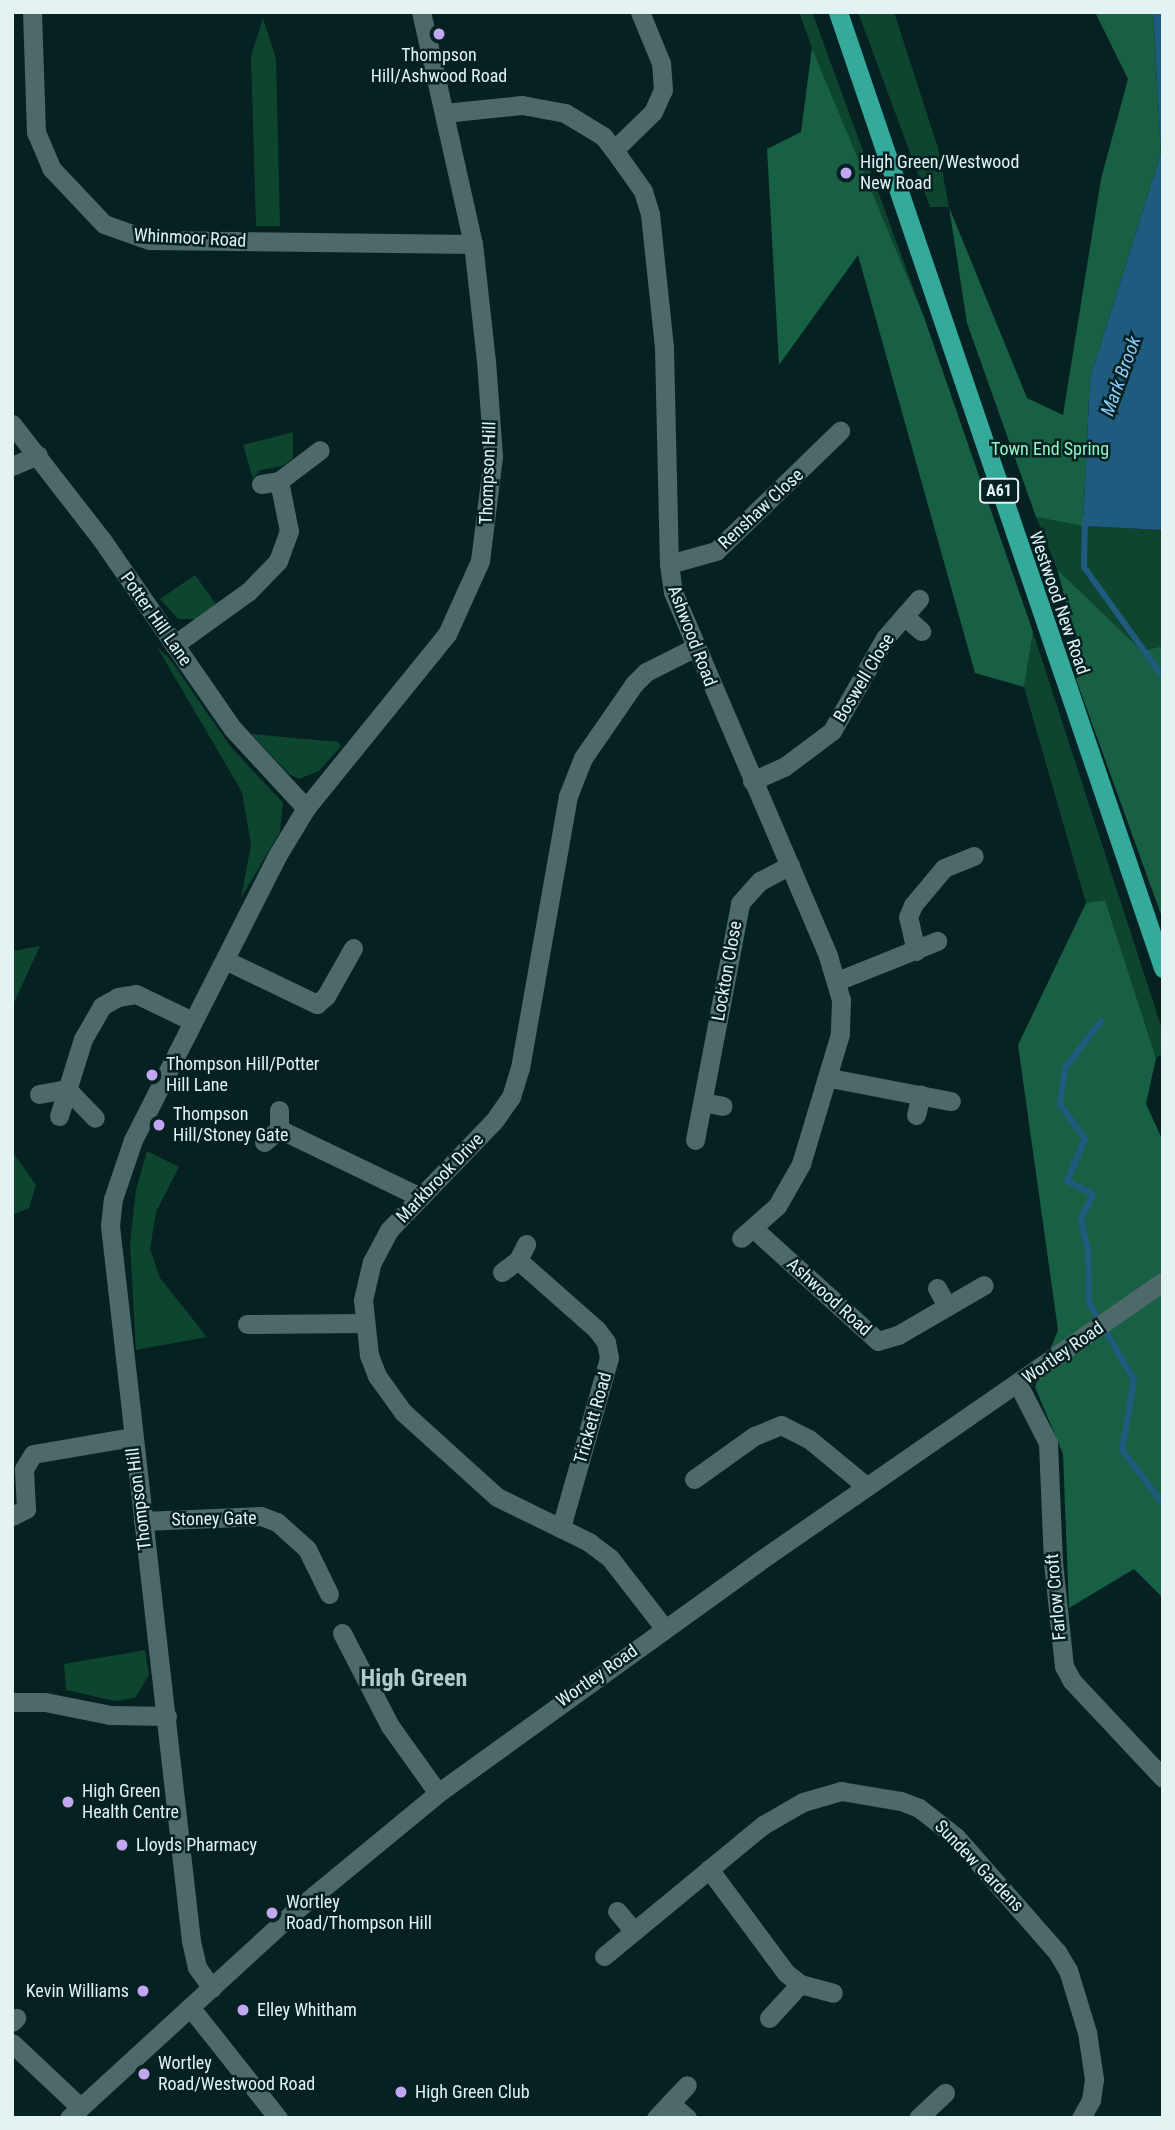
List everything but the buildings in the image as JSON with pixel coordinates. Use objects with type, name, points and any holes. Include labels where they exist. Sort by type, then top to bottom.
[{"type":"highway","name":"Westwood New Road","points":[[838,12],[1163,968]]},
{"type":"street","name":"Whinmoor Road","points":[[32,12],[33,104],[39,141],[65,186],[104,224],[124,234],[184,242],[473,244]]},
{"type":"street","name":"Thompson Hill","points":[[212,1988],[197,1967],[192,1948],[167,1716],[115,1295],[113,1199],[133,1140],[192,1021],[306,808],[428,660],[473,584],[486,535],[493,456],[473,244],[421,12]]},
{"type":"street","points":[[614,150],[653,112],[663,90],[661,63],[640,12]]},
{"type":"street","name":"Ashwood Road","points":[[444,113],[492,106],[543,107],[587,125],[614,150],[643,191],[655,242],[664,347],[668,564],[694,648],[790,865],[837,981],[841,1034],[830,1078],[790,1187],[748,1234],[878,1340],[898,1335],[984,1285]]},
{"type":"street","name":"Potter Hill Lane","points":[[12,424],[38,455],[233,729],[306,808]]},
{"type":"street","name":"Renshaw Close","points":[[668,564],[716,551],[840,431]]},
{"type":"street","points":[[174,645],[249,591],[278,561],[289,531],[270,482],[320,450]]},
{"type":"street","points":[[12,466],[38,455]]},
{"type":"street","name":"Boswell Close","points":[[752,781],[793,761],[832,731],[885,638],[919,599]]},
{"type":"street","name":"Boswell Close","points":[[904,616],[922,631]]},
{"type":"street","name":"Markbrook Drive","points":[[665,1629],[610,1558],[561,1528],[497,1497],[402,1412],[377,1376],[363,1323],[372,1262],[389,1230],[494,1121],[510,1097],[520,1068],[568,796],[583,758],[640,678],[694,648]]},
{"type":"street","points":[[916,951],[908,917],[913,905],[944,868],[974,856]]},
{"type":"street","name":"Lockton Close","points":[[695,1140],[740,903],[760,881],[790,865]]},
{"type":"street","points":[[837,981],[937,941]]},
{"type":"street","points":[[225,960],[317,1004],[326,996],[353,948]]},
{"type":"street","points":[[59,1116],[91,1021],[102,1006],[118,997],[136,994],[153,999],[192,1021]]},
{"type":"street","points":[[830,1078],[951,1101]]},
{"type":"street","points":[[39,1094],[68,1089]]},
{"type":"street","points":[[68,1089],[94,1118]]},
{"type":"street","points":[[916,1115],[921,1095]]},
{"type":"street","points":[[703,1102],[723,1106]]},
{"type":"street","points":[[264,1142],[279,1120],[420,1197]]},
{"type":"street","name":"Trickett Road","points":[[516,1259],[597,1330],[606,1342],[609,1358],[607,1376],[561,1528]]},
{"type":"street","name":"Wortley Road","points":[[74,2112],[295,1911],[438,1793],[866,1486],[1160,1284]]},
{"type":"street","points":[[937,1289],[947,1306]]},
{"type":"street","points":[[247,1324],[363,1323]]},
{"type":"street","name":"Farlow Croft","points":[[1018,1384],[1048,1443],[1053,1562],[1064,1666],[1072,1681],[1163,1778]]},
{"type":"street","points":[[694,1479],[754,1436],[780,1426],[809,1439],[866,1486]]},
{"type":"street","points":[[12,1516],[26,1509],[24,1469],[33,1454],[132,1437]]},
{"type":"street","name":"Stoney Gate","points":[[143,1521],[248,1516],[277,1522],[307,1549],[329,1594]]},
{"type":"street","points":[[342,1633],[390,1726],[438,1793]]},
{"type":"street","points":[[12,1702],[45,1702],[110,1715],[167,1716]]},
{"type":"street","name":"Sundew Gardens","points":[[604,1956],[782,1812],[821,1795],[871,1793],[928,1814],[980,1863],[1068,1970],[1087,2032],[1094,2079],[1091,2100],[1081,2118]]},
{"type":"street","points":[[709,1870],[743,1910],[771,1956],[800,1984],[833,1993]]},
{"type":"street","points":[[617,1911],[634,1931]]},
{"type":"street","points":[[769,2018],[800,1984]]},
{"type":"street","points":[[190,2007],[278,2118]]},
{"type":"street","points":[[12,2043],[74,2112]]},
{"type":"street","points":[[656,2118],[687,2085]]},
{"type":"street","points":[[918,2118],[945,2093]]},
{"type":"street","points":[[670,2103],[687,2118]]},
{"type":"green space","points":[[799,12],[812,12],[924,317],[812,48]]},
{"type":"green space","points":[[858,12],[894,12],[938,148],[949,207],[930,207]]},
{"type":"green space","name":"Town End Spring","points":[[1095,12],[1153,12],[1161,153],[1090,378],[1083,526],[1036,517],[967,323],[949,207],[1027,398],[1063,415],[1101,179],[1128,79]]},
{"type":"green space","points":[[263,18],[276,59],[280,226],[256,226],[251,56]]},
{"type":"green space","points":[[812,48],[924,317],[1033,632],[1024,687],[975,673],[858,255],[779,365],[767,149],[801,132]]},
{"type":"green space","points":[[293,432],[293,458],[283,466],[260,470],[253,479],[243,445]]},
{"type":"green space","points":[[1036,517],[1083,526],[1163,530],[1163,646],[1142,651],[1057,569]]},
{"type":"green space","points":[[1057,569],[1142,651],[1163,646],[1163,920],[1076,679],[1084,667]]},
{"type":"green space","points":[[195,575],[216,604],[197,619],[178,619],[160,599]]},
{"type":"green space","points":[[1033,632],[1163,1032],[1163,1054],[1156,1058],[1105,900],[1086,903],[1024,687]]},
{"type":"green space","points":[[157,647],[169,658],[231,747],[283,803],[280,832],[241,898],[251,845],[242,792]]},
{"type":"green space","points":[[251,734],[338,742],[341,746],[319,771],[299,779],[289,774]]},
{"type":"green space","points":[[1105,900],[1156,1058],[1146,1104],[1163,1141],[1163,1598],[1134,1569],[1069,1608],[1063,1454],[1035,1387],[1058,1330],[1018,1045],[1086,903]]},
{"type":"green space","points":[[40,946],[29,970],[12,1007],[12,951]]},
{"type":"green space","points":[[12,1151],[36,1185],[29,1208],[12,1215]]},
{"type":"green space","points":[[147,1151],[179,1167],[156,1212],[150,1249],[160,1278],[207,1337],[136,1350],[130,1243],[136,1190]]},
{"type":"green space","points":[[145,1650],[149,1675],[135,1698],[115,1701],[66,1690],[64,1664]]},
{"type":"water","points":[[1153,12],[1163,12],[1163,530],[1083,526],[1090,378],[1161,153]]},
{"type":"waterway","name":"Mark Brook","points":[[1085,519],[1084,567],[1163,677]]},
{"type":"waterway","name":"Mark Brook","points":[[1101,1021],[1065,1068],[1060,1104],[1085,1139],[1067,1181],[1093,1194],[1081,1219],[1088,1251],[1089,1303],[1134,1380],[1122,1450],[1163,1504]]},
{"type":"place","name":"Thompson Hill/Ashwood Road","points":[[439,34]]},
{"type":"place","name":"High Green/Westwood New Road","points":[[846,173]]},
{"type":"place","name":"Thompson Hill/Potter Hill Lane","points":[[152,1075]]},
{"type":"place","name":"Thompson Hill/Stoney Gate","points":[[159,1125]]},
{"type":"place","name":"High Green Health Centre","points":[[68,1802]]},
{"type":"place","name":"Lloyds Pharmacy","points":[[122,1845]]},
{"type":"place","name":"Wortley Road/Thompson Hill","points":[[272,1913]]},
{"type":"place","name":"Kevin Williams","points":[[143,1991]]},
{"type":"place","name":"Elley Whitham","points":[[243,2010]]},
{"type":"place","name":"Wortley Road/Westwood Road","points":[[144,2074]]},
{"type":"place","name":"High Green Club","points":[[401,2092]]},
{"type":"district","name":"High Green","points":[[414,1679]]}]
